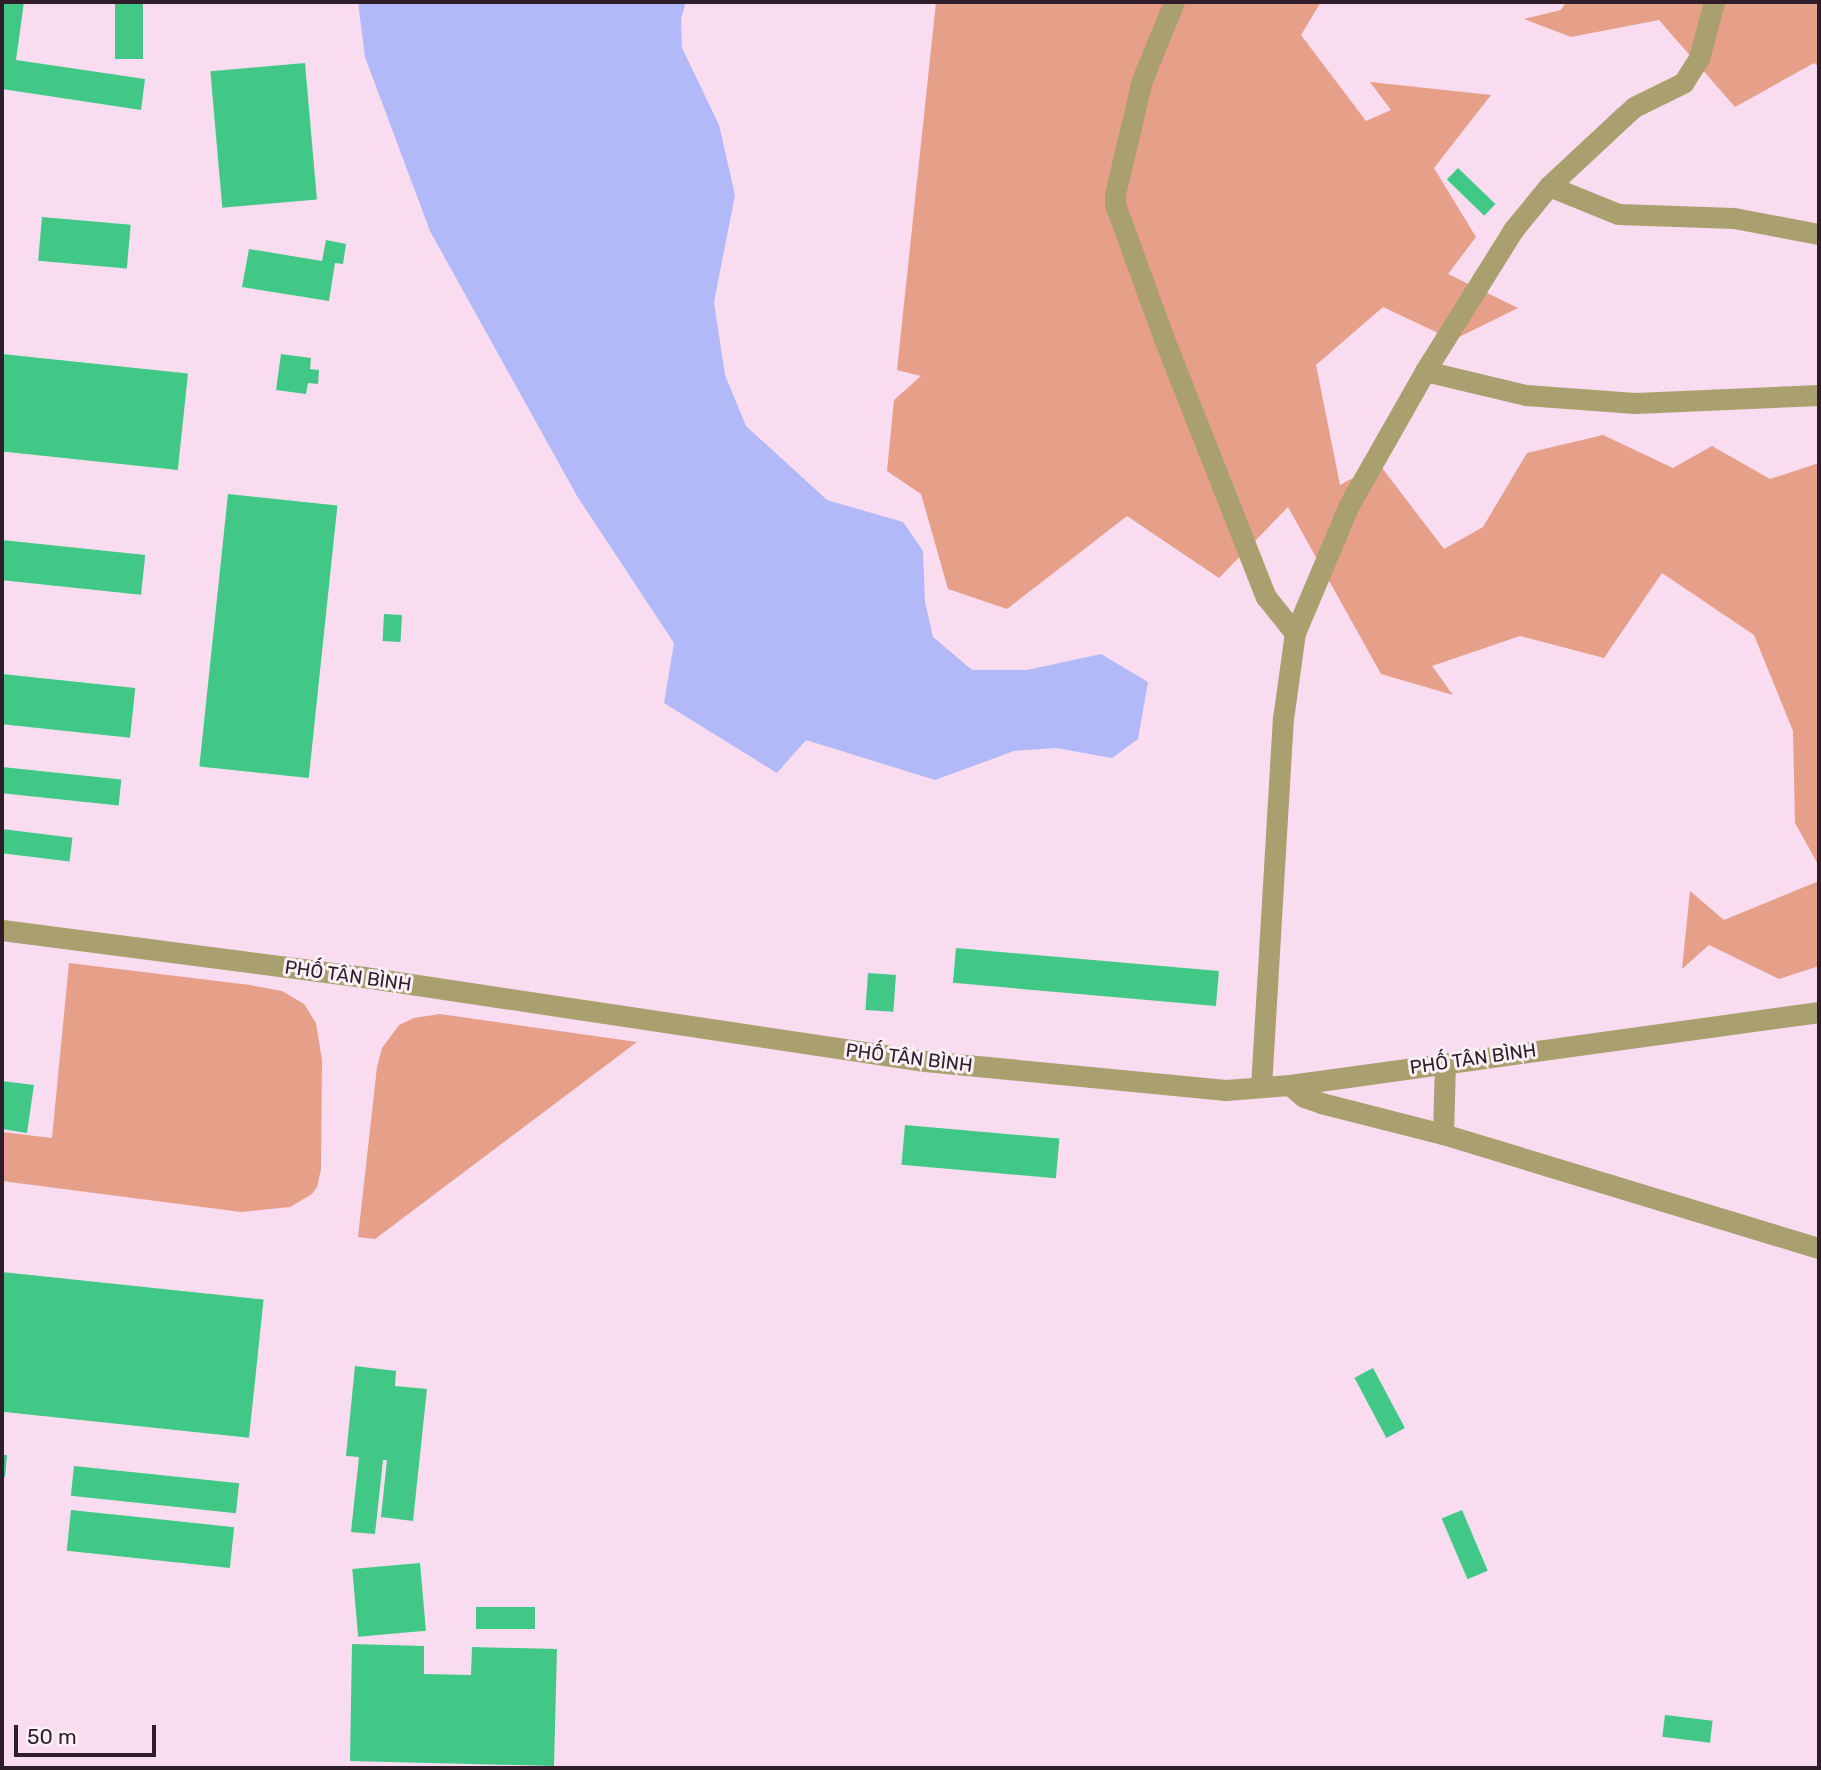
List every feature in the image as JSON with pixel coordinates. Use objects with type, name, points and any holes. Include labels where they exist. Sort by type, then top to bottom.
[{"type":"street","points":[[1174,2],[1142,80],[1115,194],[1115,204],[1163,336],[1266,597],[1295,633]]},
{"type":"street","points":[[1261,1087],[1283,719],[1295,633],[1349,505],[1425,371],[1513,230],[1549,186],[1634,107],[1683,83],[1699,58],[1714,2]]},
{"type":"street","points":[[1549,186],[1618,214],[1734,218],[1819,234]]},
{"type":"street","points":[[1425,371],[1526,395],[1635,403],[1819,395]]},
{"type":"street","name":"PHỐ TÂN BÌNH","points":[[2,930],[364,977],[925,1061],[1226,1090],[1290,1085],[1819,1012]]},
{"type":"street","points":[[1443,1134],[1445,1064]]},
{"type":"street","points":[[1290,1085],[1304,1097],[1321,1103],[1443,1134],[1819,1248]]},
{"type":"shaded area","points":[[936,2],[1321,2],[1301,35],[1366,121],[1391,110],[1370,82],[1491,95],[1434,168],[1476,237],[1448,274],[1518,308],[1453,340],[1383,307],[1316,365],[1340,485],[1379,464],[1444,549],[1483,527],[1527,453],[1603,435],[1673,468],[1712,446],[1770,479],[1819,463],[1819,866],[1795,823],[1793,731],[1754,635],[1662,573],[1604,658],[1520,636],[1432,666],[1453,695],[1381,674],[1288,507],[1219,578],[1127,516],[1007,609],[948,589],[921,494],[887,471],[894,400],[921,376],[897,370]]},
{"type":"shaded area","points":[[1566,2],[1819,2],[1819,67],[1814,63],[1735,107],[1659,20],[1571,37],[1524,19],[1561,10]]},
{"type":"shaded area","points":[[1819,881],[1819,966],[1779,979],[1709,945],[1682,969],[1690,891],[1724,920]]},
{"type":"shaded area","points":[[69,963],[250,985],[282,991],[304,1004],[316,1023],[322,1060],[321,1169],[317,1187],[312,1194],[290,1207],[241,1212],[2,1181],[2,1132],[52,1138]]},
{"type":"shaded area","points":[[440,1014],[637,1042],[375,1239],[358,1237],[377,1067],[382,1048],[399,1025],[414,1018]]},
{"type":"water","points":[[358,2],[686,2],[681,19],[682,48],[719,125],[735,195],[714,302],[725,375],[746,426],[827,500],[903,522],[923,551],[925,602],[933,637],[972,670],[1027,670],[1101,654],[1148,682],[1138,739],[1112,758],[1056,748],[1014,751],[935,780],[806,740],[777,773],[664,703],[674,643],[577,496],[430,231],[365,57]]},
{"type":"building","points":[[2,2],[24,2],[16,60],[145,79],[141,110],[2,89]]},
{"type":"building","points":[[115,2],[143,2],[143,59],[115,59]]},
{"type":"building","points":[[305,63],[317,199],[222,208],[210,71]]},
{"type":"building","points":[[1458,168],[1495,204],[1484,216],[1447,180]]},
{"type":"building","points":[[42,217],[131,225],[127,269],[38,261]]},
{"type":"building","points":[[326,240],[346,244],[343,264],[335,263],[329,301],[242,287],[249,249],[322,261]]},
{"type":"building","points":[[2,354],[188,374],[178,470],[2,452]]},
{"type":"building","points":[[281,354],[311,358],[310,369],[319,370],[318,384],[308,383],[306,394],[276,390]]},
{"type":"building","points":[[228,494],[337,505],[309,778],[199,766]]},
{"type":"building","points":[[2,540],[145,555],[141,595],[2,580]]},
{"type":"building","points":[[384,614],[402,615],[401,642],[383,641]]},
{"type":"building","points":[[2,674],[135,688],[130,738],[2,724]]},
{"type":"building","points":[[2,767],[121,780],[119,805],[2,793]]},
{"type":"building","points":[[2,829],[72,838],[70,861],[2,853]]},
{"type":"building","points":[[956,948],[1219,971],[1216,1006],[953,983]]},
{"type":"building","points":[[868,973],[896,975],[893,1012],[865,1010]]},
{"type":"building","points":[[2,1081],[34,1085],[27,1133],[2,1129]]},
{"type":"building","points":[[905,1125],[1059,1139],[1056,1178],[902,1165]]},
{"type":"building","points":[[2,1272],[264,1299],[249,1438],[2,1412]]},
{"type":"building","points":[[355,1366],[396,1371],[395,1386],[427,1389],[413,1521],[381,1517],[387,1460],[383,1460],[375,1534],[351,1532],[359,1457],[346,1456]]},
{"type":"building","points":[[1373,1368],[1405,1428],[1386,1438],[1354,1378]]},
{"type":"building","points":[[2,1455],[7,1455],[5,1477],[2,1477]]},
{"type":"building","points":[[74,1466],[239,1483],[236,1513],[71,1496]]},
{"type":"building","points":[[71,1510],[234,1527],[230,1568],[67,1551]]},
{"type":"building","points":[[1462,1510],[1488,1571],[1468,1579],[1442,1519]]},
{"type":"building","points":[[420,1563],[426,1631],[358,1637],[352,1569]]},
{"type":"building","points":[[476,1607],[535,1607],[535,1629],[476,1629]]},
{"type":"building","points":[[352,1644],[424,1646],[424,1674],[471,1675],[472,1647],[557,1649],[554,1766],[350,1761]]},
{"type":"building","points":[[1665,1715],[1713,1721],[1710,1743],[1662,1737]]}]
